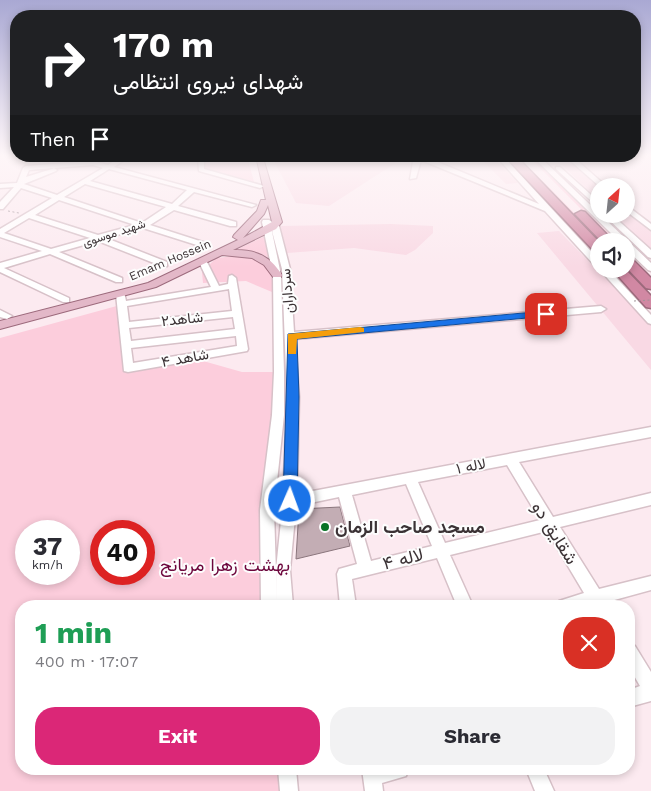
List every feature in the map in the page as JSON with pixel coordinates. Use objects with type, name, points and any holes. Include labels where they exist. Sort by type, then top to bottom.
[{"type":"highway","points":[[545,193],[590,240]]},
{"type":"highway","points":[[559,193],[599,233]]},
{"type":"highway","points":[[549,211],[561,210]]},
{"type":"highway","points":[[635,269],[651,285]]},
{"type":"highway","points":[[626,278],[651,304]]},
{"type":"main road","points":[[262,193],[270,226],[277,222],[269,193]]},
{"type":"main road","points":[[238,237],[260,212],[264,202]]},
{"type":"main road","name":"Emam Hossein","points":[[2,318],[145,279],[238,237],[270,226]]},
{"type":"main road","name":"Emam Hossein","points":[[2,318],[123,299],[203,262],[270,226]]},
{"type":"main road","points":[[217,255],[243,253],[260,256],[272,265],[277,275]]},
{"type":"street","points":[[0,208],[13,193]]},
{"type":"street","points":[[45,193],[204,245]]},
{"type":"street","points":[[0,233],[67,193]]},
{"type":"street","points":[[125,193],[233,224]]},
{"type":"street","name":"شهید موسوی","points":[[0,267],[100,239],[141,225],[174,206],[189,193]]},
{"type":"street","points":[[207,193],[252,205]]},
{"type":"street","points":[[506,193],[549,211]]},
{"type":"street","points":[[533,193],[590,255]]},
{"type":"street","points":[[573,193],[615,233]]},
{"type":"street","points":[[28,215],[100,239],[164,264]]},
{"type":"street","points":[[628,223],[642,229],[651,255]]},
{"type":"street","points":[[269,600],[267,510],[278,415],[277,275],[270,226]]},
{"type":"street","name":"سرداران","points":[[270,226],[286,269],[291,336],[293,397],[290,501],[283,570],[285,600]]},
{"type":"street","points":[[0,233],[119,280]]},
{"type":"street","points":[[635,253],[651,268]]},
{"type":"street","points":[[203,262],[216,288]]},
{"type":"street","points":[[0,267],[66,300]]},
{"type":"street","points":[[611,278],[651,321]]},
{"type":"street","points":[[233,282],[240,332],[126,345],[123,299],[216,288],[233,282]]},
{"type":"street","points":[[291,336],[600,309]]},
{"type":"street","name":"شاهد۲","points":[[126,325],[238,313]]},
{"type":"street","name":"شاهد ۴","points":[[126,345],[128,368],[243,350],[240,332]]},
{"type":"street","name":"لاله ۱","points":[[290,501],[651,432]]},
{"type":"street","name":"شقایق دو","points":[[510,459],[597,600]]},
{"type":"street","points":[[410,478],[462,600]]},
{"type":"street","points":[[344,491],[366,568]]},
{"type":"street","name":"لاله ۴","points":[[347,600],[344,574],[651,499]]},
{"type":"street","points":[[604,600],[651,584]]},
{"type":"street","points":[[635,662],[651,690],[635,696]]},
{"type":"street","points":[[288,775],[289,791]]},
{"type":"street","points":[[538,775],[545,791]]},
{"type":"path","points":[[0,208],[28,215]]},
{"type":"path","points":[[634,301],[651,300]]},
{"type":"shaded area","points":[[291,193],[349,193],[329,206],[296,203]]},
{"type":"shaded area","points":[[635,218],[651,231],[651,251],[635,236],[635,233],[632,233],[621,223],[635,223]]},
{"type":"shaded area","points":[[391,224],[433,226],[433,233],[415,250],[406,255],[354,248],[287,253],[280,226]]},
{"type":"shaded area","points":[[559,231],[590,263],[590,278],[605,278],[651,325],[651,370],[537,233]]},
{"type":"green space","points":[[550,193],[554,193],[594,233],[590,234]]},
{"type":"green space","points":[[565,193],[569,193],[590,213],[590,218]]},
{"type":"green space","points":[[595,223],[600,223],[611,233],[605,233]]},
{"type":"green space","points":[[265,236],[271,259],[260,253],[234,251]]},
{"type":"green space","points":[[235,256],[260,259],[277,278],[272,292],[246,281],[203,283],[202,272],[216,258]]},
{"type":"green space","name":"بهشت زهرا مریانج","points":[[124,304],[128,368],[189,357],[242,372],[279,372],[267,565],[269,600],[15,600],[15,775],[286,775],[287,791],[0,791],[0,338]]},
{"type":"building","name":"مسجد صاحب الزمان","points":[[340,507],[350,546],[296,559],[299,509]]},
{"type":"slow traffic","points":[[292,351],[291,336],[360,330]]},
{"type":"place","name":"مسجد صاحب الزمان","points":[[325,527]]},
{"type":"route","points":[[290,501],[293,397],[291,336],[546,314]]}]
